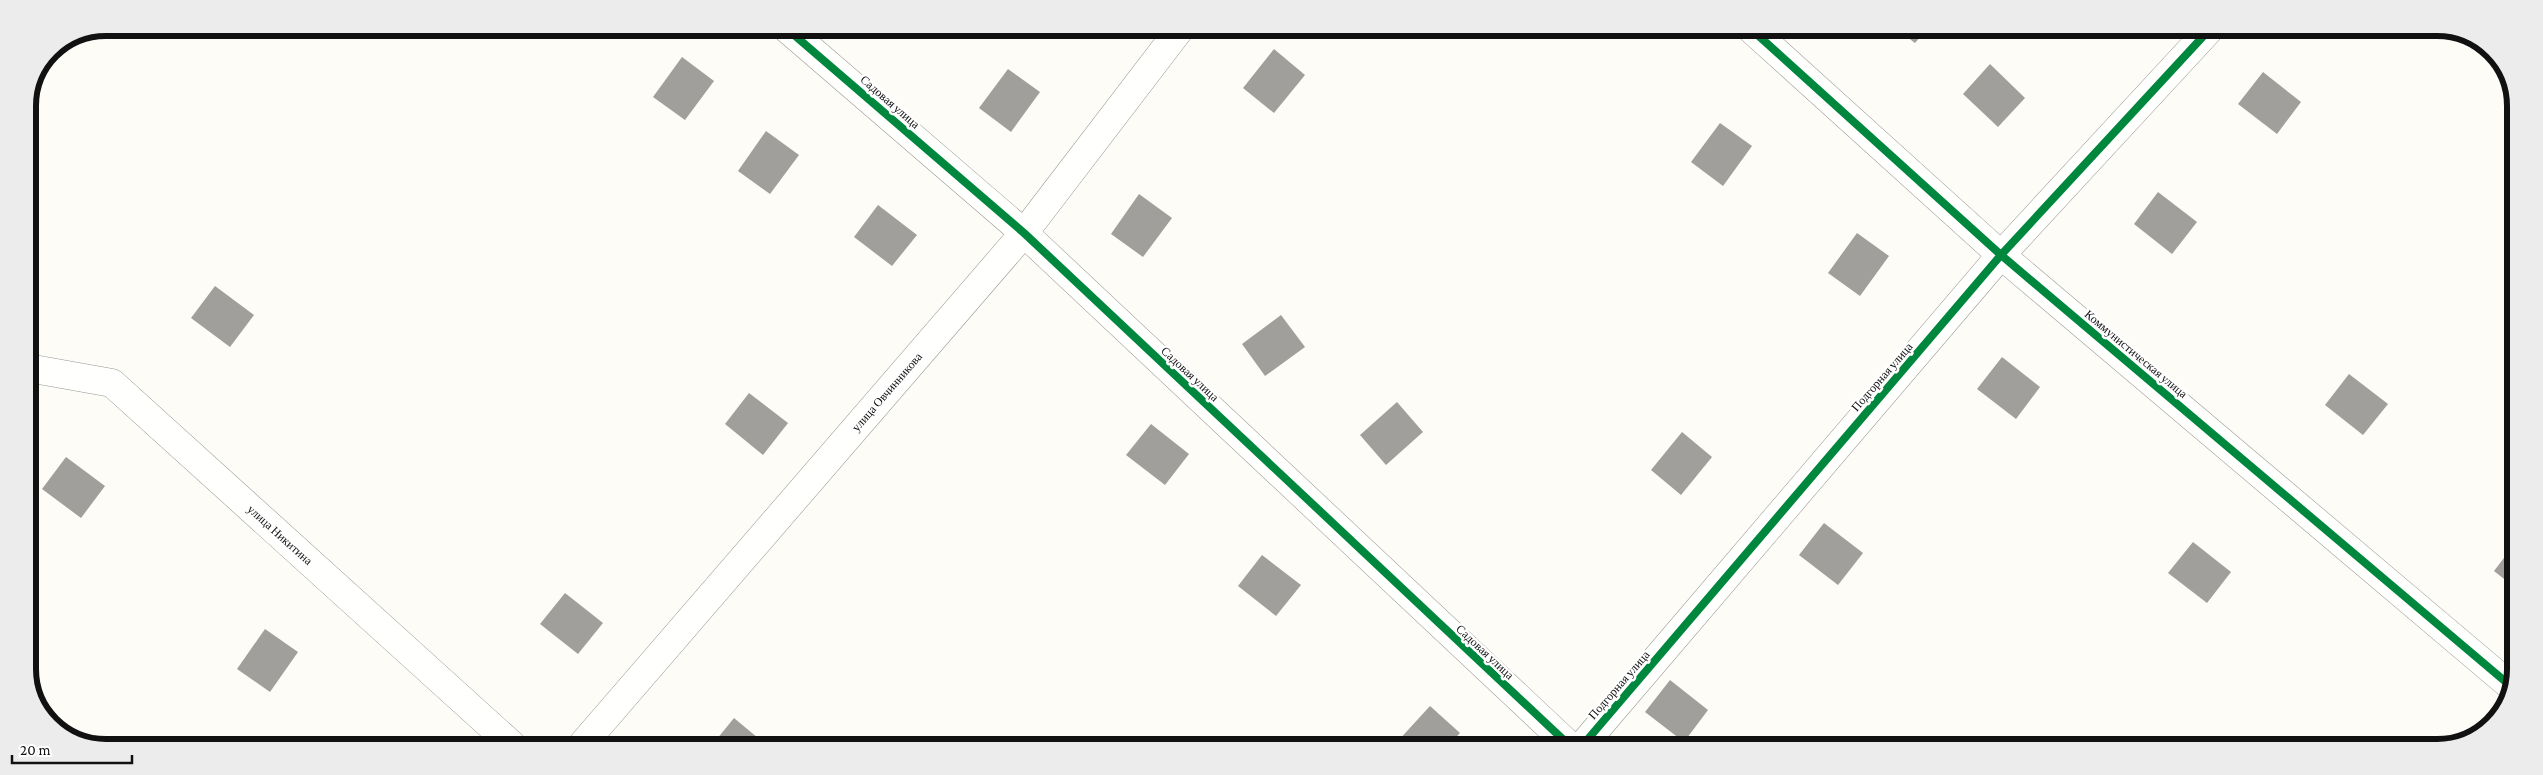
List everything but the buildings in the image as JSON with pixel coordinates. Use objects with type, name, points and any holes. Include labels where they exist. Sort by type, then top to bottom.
[{"type":"street","name":"Садовая улица","points":[[795,36],[1024,233],[1563,739]]},
{"type":"street","name":"улица Овчинникова","points":[[587,739],[1024,233],[1175,36]]},
{"type":"street","name":"Коммунистическая улица","points":[[1758,36],[2001,255],[2505,681]]},
{"type":"street","name":"Подгорная улица","points":[[1588,739],[2001,255],[2203,36]]},
{"type":"street","name":"улица Никитина","points":[[36,369],[112,383],[505,739]]},
{"type":"cycle path","points":[[795,36],[1024,233],[1563,739]]},
{"type":"cycle path","points":[[1759,36],[2001,255],[2505,681]]},
{"type":"cycle path","points":[[1588,739],[2001,255],[2203,36]]}]
